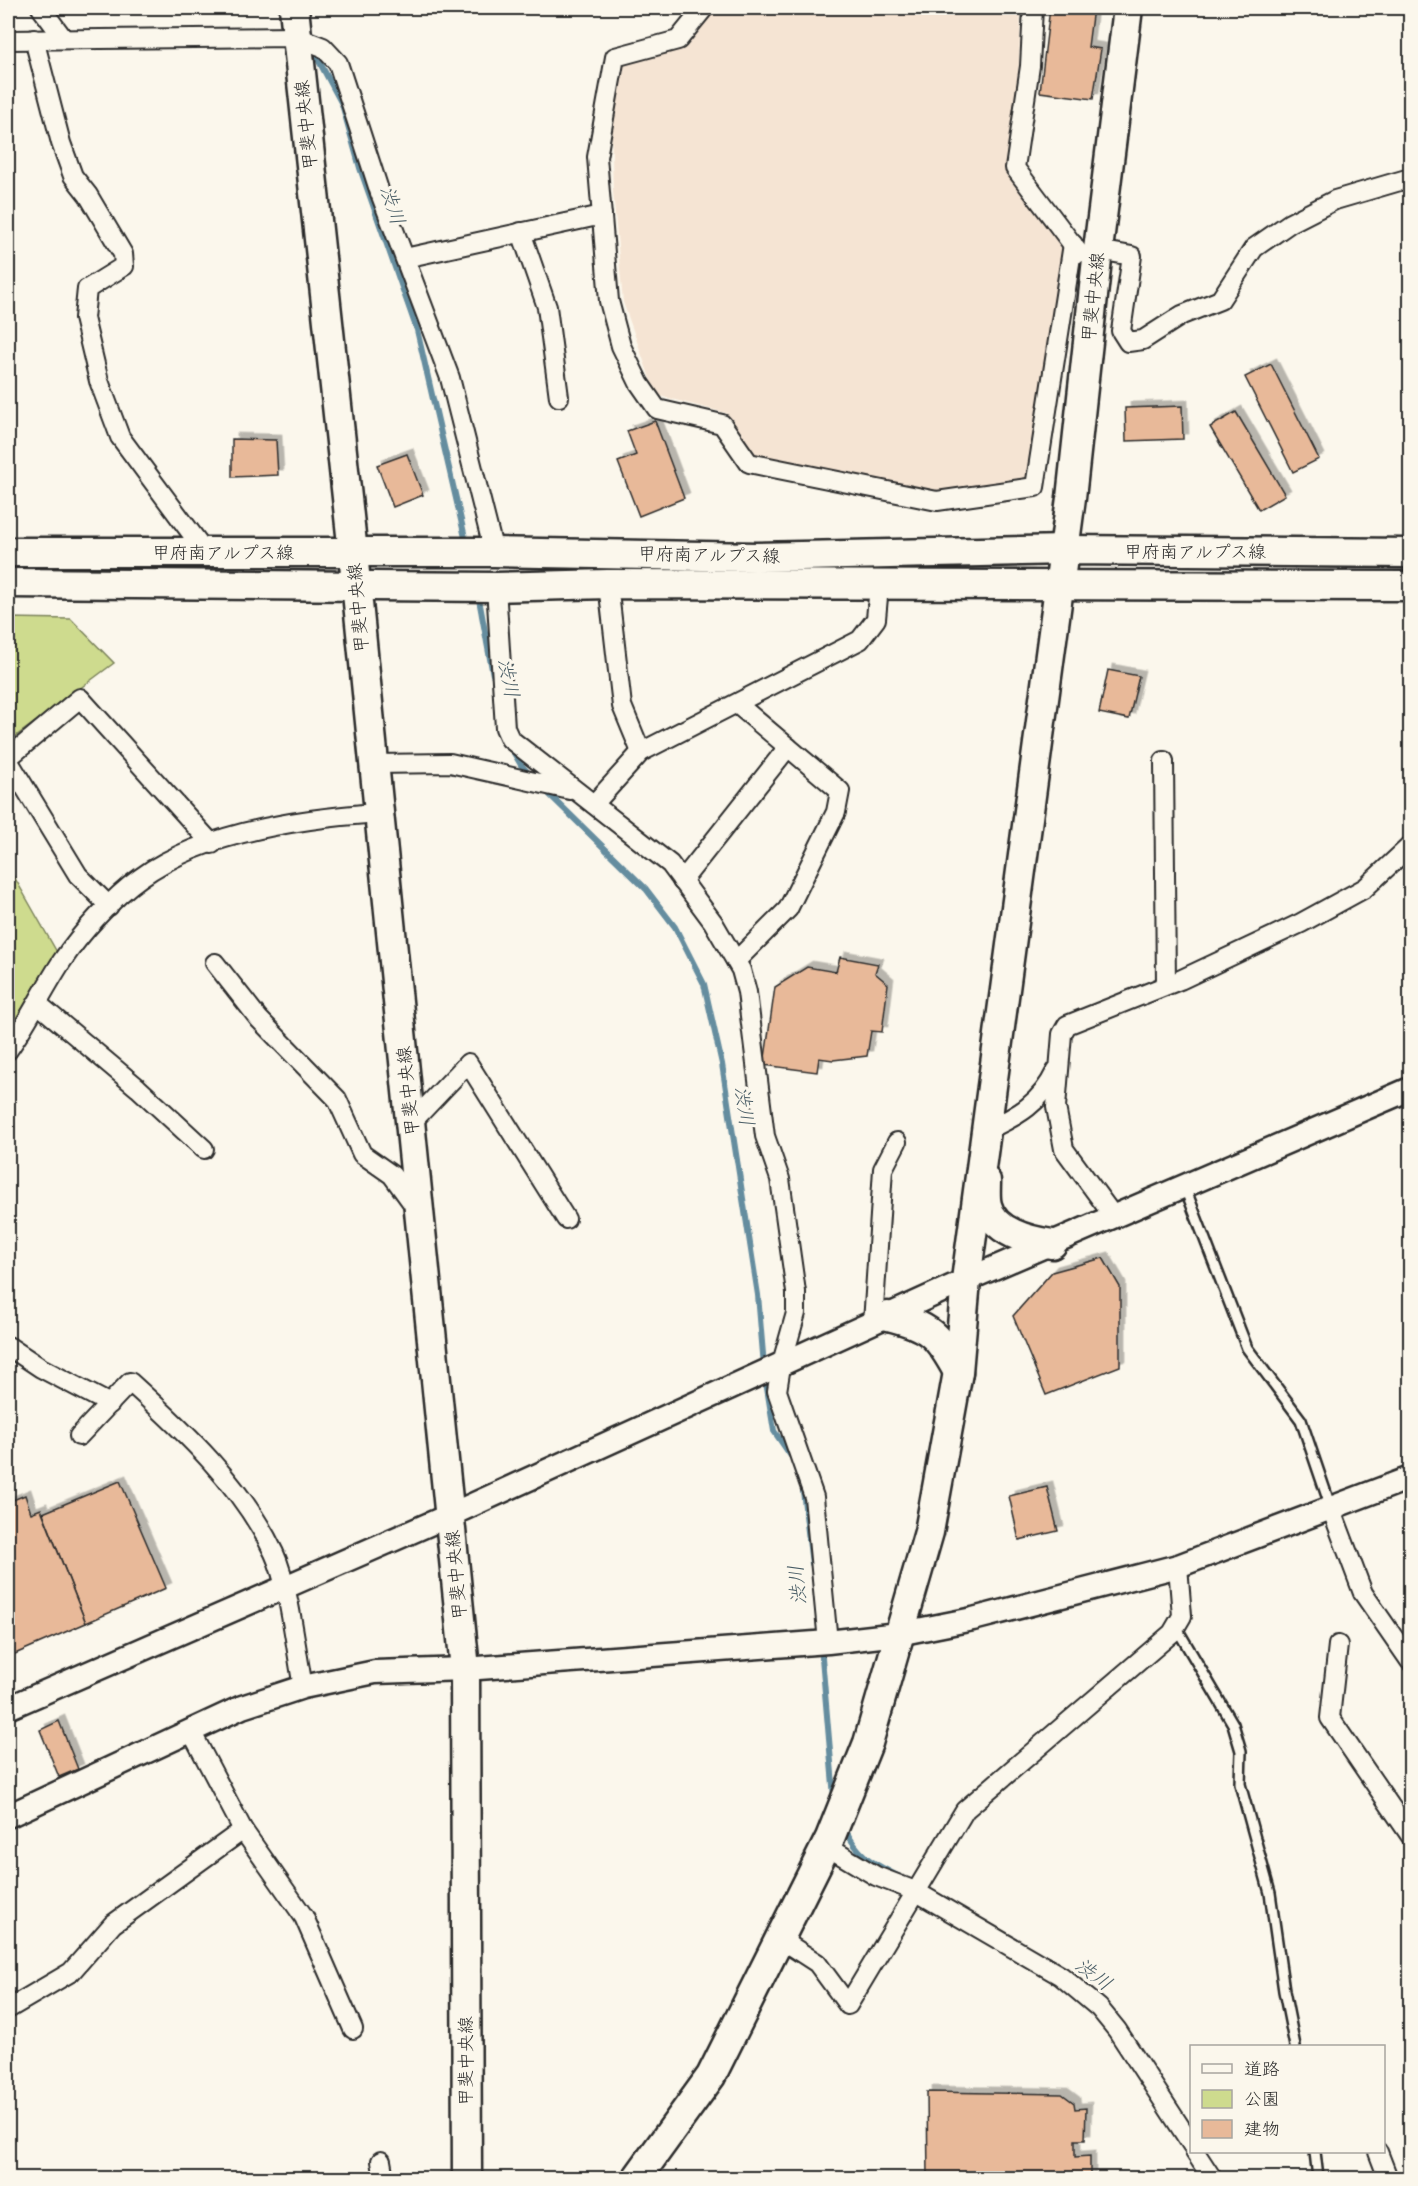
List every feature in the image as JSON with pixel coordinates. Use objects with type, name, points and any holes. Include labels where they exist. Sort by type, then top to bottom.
[{"type":"main road","name":"甲斐中央線","points":[[294,8],[353,553],[465,1669],[467,2178]]},
{"type":"main road","name":"甲斐中央線","points":[[985,1141],[1065,550],[1089,251],[1128,8]]},
{"type":"main road","name":"甲府南アルプス線","points":[[8,552],[494,552],[756,557],[1065,550],[1410,553]]},
{"type":"main road","name":"甲府南アルプス線","points":[[8,583],[496,587],[608,585],[1410,586]]},
{"type":"main road","points":[[985,1141],[987,1207],[993,1216],[1015,1236],[1052,1244]]},
{"type":"main road","points":[[637,2178],[711,2076],[825,1846],[868,1743],[929,1532],[958,1372],[966,1280],[985,1141]]},
{"type":"main road","points":[[881,1320],[919,1323],[943,1344],[958,1372]]},
{"type":"street","points":[[41,8],[64,39]]},
{"type":"street","points":[[704,8],[678,40],[615,57],[597,157],[609,301],[621,346],[639,383],[657,409],[722,424],[749,463],[937,501],[1035,487],[1089,251]]},
{"type":"street","points":[[1033,8],[1030,66],[1016,168],[1089,251],[1132,256],[1121,330],[1128,342],[1143,340],[1182,315],[1220,300],[1254,248],[1290,223],[1335,200],[1410,178]]},
{"type":"street","points":[[8,39],[297,37],[323,47],[339,63],[380,193],[450,378],[494,552]]},
{"type":"street","points":[[34,39],[61,142],[73,176],[88,195],[123,254],[124,266],[87,288],[84,318],[99,381],[120,437],[206,553]]},
{"type":"street","points":[[405,258],[602,215]]},
{"type":"street","points":[[521,232],[547,307],[559,397]]},
{"type":"street","points":[[608,585],[622,706],[641,753]]},
{"type":"street","points":[[594,804],[641,753],[860,640],[876,619],[879,586]]},
{"type":"street","points":[[496,587],[505,728],[510,739],[670,864],[714,922],[736,961],[747,992],[765,1136],[780,1179],[796,1292],[796,1313],[781,1366],[777,1391],[814,1497],[828,1642]]},
{"type":"street","points":[[110,906],[78,875],[8,759],[80,698],[212,844]]},
{"type":"street","points":[[736,961],[788,909],[836,812],[840,791],[737,704]]},
{"type":"street","points":[[682,881],[788,747]]},
{"type":"street","points":[[1164,761],[1166,985]]},
{"type":"street","points":[[374,764],[450,764],[498,772],[578,791]]},
{"type":"street","points":[[8,1050],[63,960],[110,906],[140,878],[189,851],[265,828],[322,817],[379,813]]},
{"type":"street","points":[[1114,1217],[1064,1149],[1056,1107],[1062,1034],[1067,1025],[1166,985],[1300,923],[1365,888],[1410,846]]},
{"type":"street","points":[[215,963],[272,1034],[337,1099],[362,1154],[392,1175],[420,1215]]},
{"type":"street","points":[[38,1004],[138,1088],[204,1149]]},
{"type":"street","points":[[411,1122],[468,1063],[566,1220]]},
{"type":"street","points":[[985,1141],[1034,1104],[1049,1087],[1059,1064]]},
{"type":"street","points":[[8,1708],[450,1515],[966,1280],[1185,1188],[1410,1089]]},
{"type":"street","points":[[881,1320],[883,1169],[897,1142]]},
{"type":"street","points":[[8,1346],[41,1368],[110,1404]]},
{"type":"street","points":[[79,1436],[130,1382],[192,1438],[244,1505],[274,1553],[284,1587],[303,1687]]},
{"type":"street","points":[[8,1816],[243,1707],[303,1687],[375,1672],[465,1669],[828,1642],[898,1634],[973,1619],[1178,1566],[1410,1478]]},
{"type":"street","points":[[1331,1508],[1364,1593],[1410,1661]]},
{"type":"street","points":[[780,1940],[817,1963],[848,2005],[965,1810],[1172,1633],[1182,1616],[1178,1566]]},
{"type":"street","points":[[1338,1645],[1330,1718],[1410,1835]]},
{"type":"street","points":[[191,1731],[243,1830],[304,1917],[353,2029]]},
{"type":"street","points":[[8,2009],[71,1972],[113,1924],[243,1830]]},
{"type":"street","points":[[825,1846],[876,1876],[915,1892],[1061,1976],[1099,2008],[1117,2030],[1190,2143]]},
{"type":"street","points":[[1196,2153],[1212,2178]]},
{"type":"street","points":[[1378,2153],[1388,2178]]},
{"type":"lane","points":[[1185,1188],[1246,1348],[1301,1420],[1331,1508]]},
{"type":"lane","points":[[1176,1627],[1233,1724],[1241,1751],[1240,1784],[1270,1893],[1284,1991],[1295,2045]]},
{"type":"lane","points":[[1315,2153],[1318,2178]]},
{"type":"shaded area","points":[[716,8],[1021,8],[1019,65],[1006,169],[1064,251],[1027,484],[939,494],[757,456],[726,413],[656,395],[623,302],[613,191],[611,121],[625,59],[685,46]]},
{"type":"green space","points":[[8,618],[71,619],[114,663],[8,742]]},
{"type":"green space","points":[[8,866],[58,954],[8,1040]]},
{"type":"building","points":[[1050,8],[1093,8],[1088,47],[1101,49],[1093,99],[1040,92]]},
{"type":"building","points":[[1271,364],[1319,459],[1293,472],[1245,377]]},
{"type":"building","points":[[1182,406],[1183,439],[1126,441],[1125,408]]},
{"type":"building","points":[[1236,412],[1285,495],[1259,510],[1210,427]]},
{"type":"building","points":[[655,421],[684,498],[639,516],[618,462],[636,455],[627,431]]},
{"type":"building","points":[[232,439],[276,440],[278,475],[232,477]]},
{"type":"building","points":[[407,454],[423,495],[393,507],[377,465]]},
{"type":"building","points":[[1108,670],[1139,676],[1129,719],[1099,713]]},
{"type":"building","points":[[840,957],[878,964],[875,973],[888,984],[882,1032],[871,1031],[867,1056],[833,1060],[819,1058],[817,1072],[764,1065],[775,987],[807,967],[836,972]]},
{"type":"building","points":[[1103,1258],[1120,1287],[1120,1366],[1046,1395],[1013,1316],[1052,1272]]},
{"type":"building","points":[[120,1481],[166,1588],[86,1623],[43,1513]]},
{"type":"building","points":[[1047,1487],[1058,1531],[1019,1540],[1009,1496]]},
{"type":"building","points":[[25,1495],[31,1513],[41,1509],[86,1623],[8,1657],[8,1502]]},
{"type":"building","points":[[59,1721],[78,1769],[59,1777],[40,1730]]},
{"type":"building","points":[[927,2092],[1062,2094],[1074,2103],[1075,2109],[1086,2108],[1085,2140],[1075,2140],[1075,2157],[1090,2156],[1090,2178],[928,2178]]},
{"type":"waterway","name":"渋川","points":[[312,48],[342,104],[360,168],[417,330],[467,546]]},
{"type":"waterway","name":"渋川","points":[[478,594],[493,675]]},
{"type":"waterway","name":"渋川","points":[[511,748],[531,776]]},
{"type":"waterway","name":"渋川","points":[[545,790],[646,889],[675,927],[704,984],[722,1064],[758,1295],[764,1366]]},
{"type":"waterway","name":"渋川","points":[[765,1376],[774,1431],[791,1456]]},
{"type":"waterway","name":"渋川","points":[[803,1491],[812,1564]]},
{"type":"waterway","name":"渋川","points":[[821,1646],[834,1797]]},
{"type":"waterway","name":"渋川","points":[[845,1829],[855,1846],[867,1858],[898,1876]]}]
